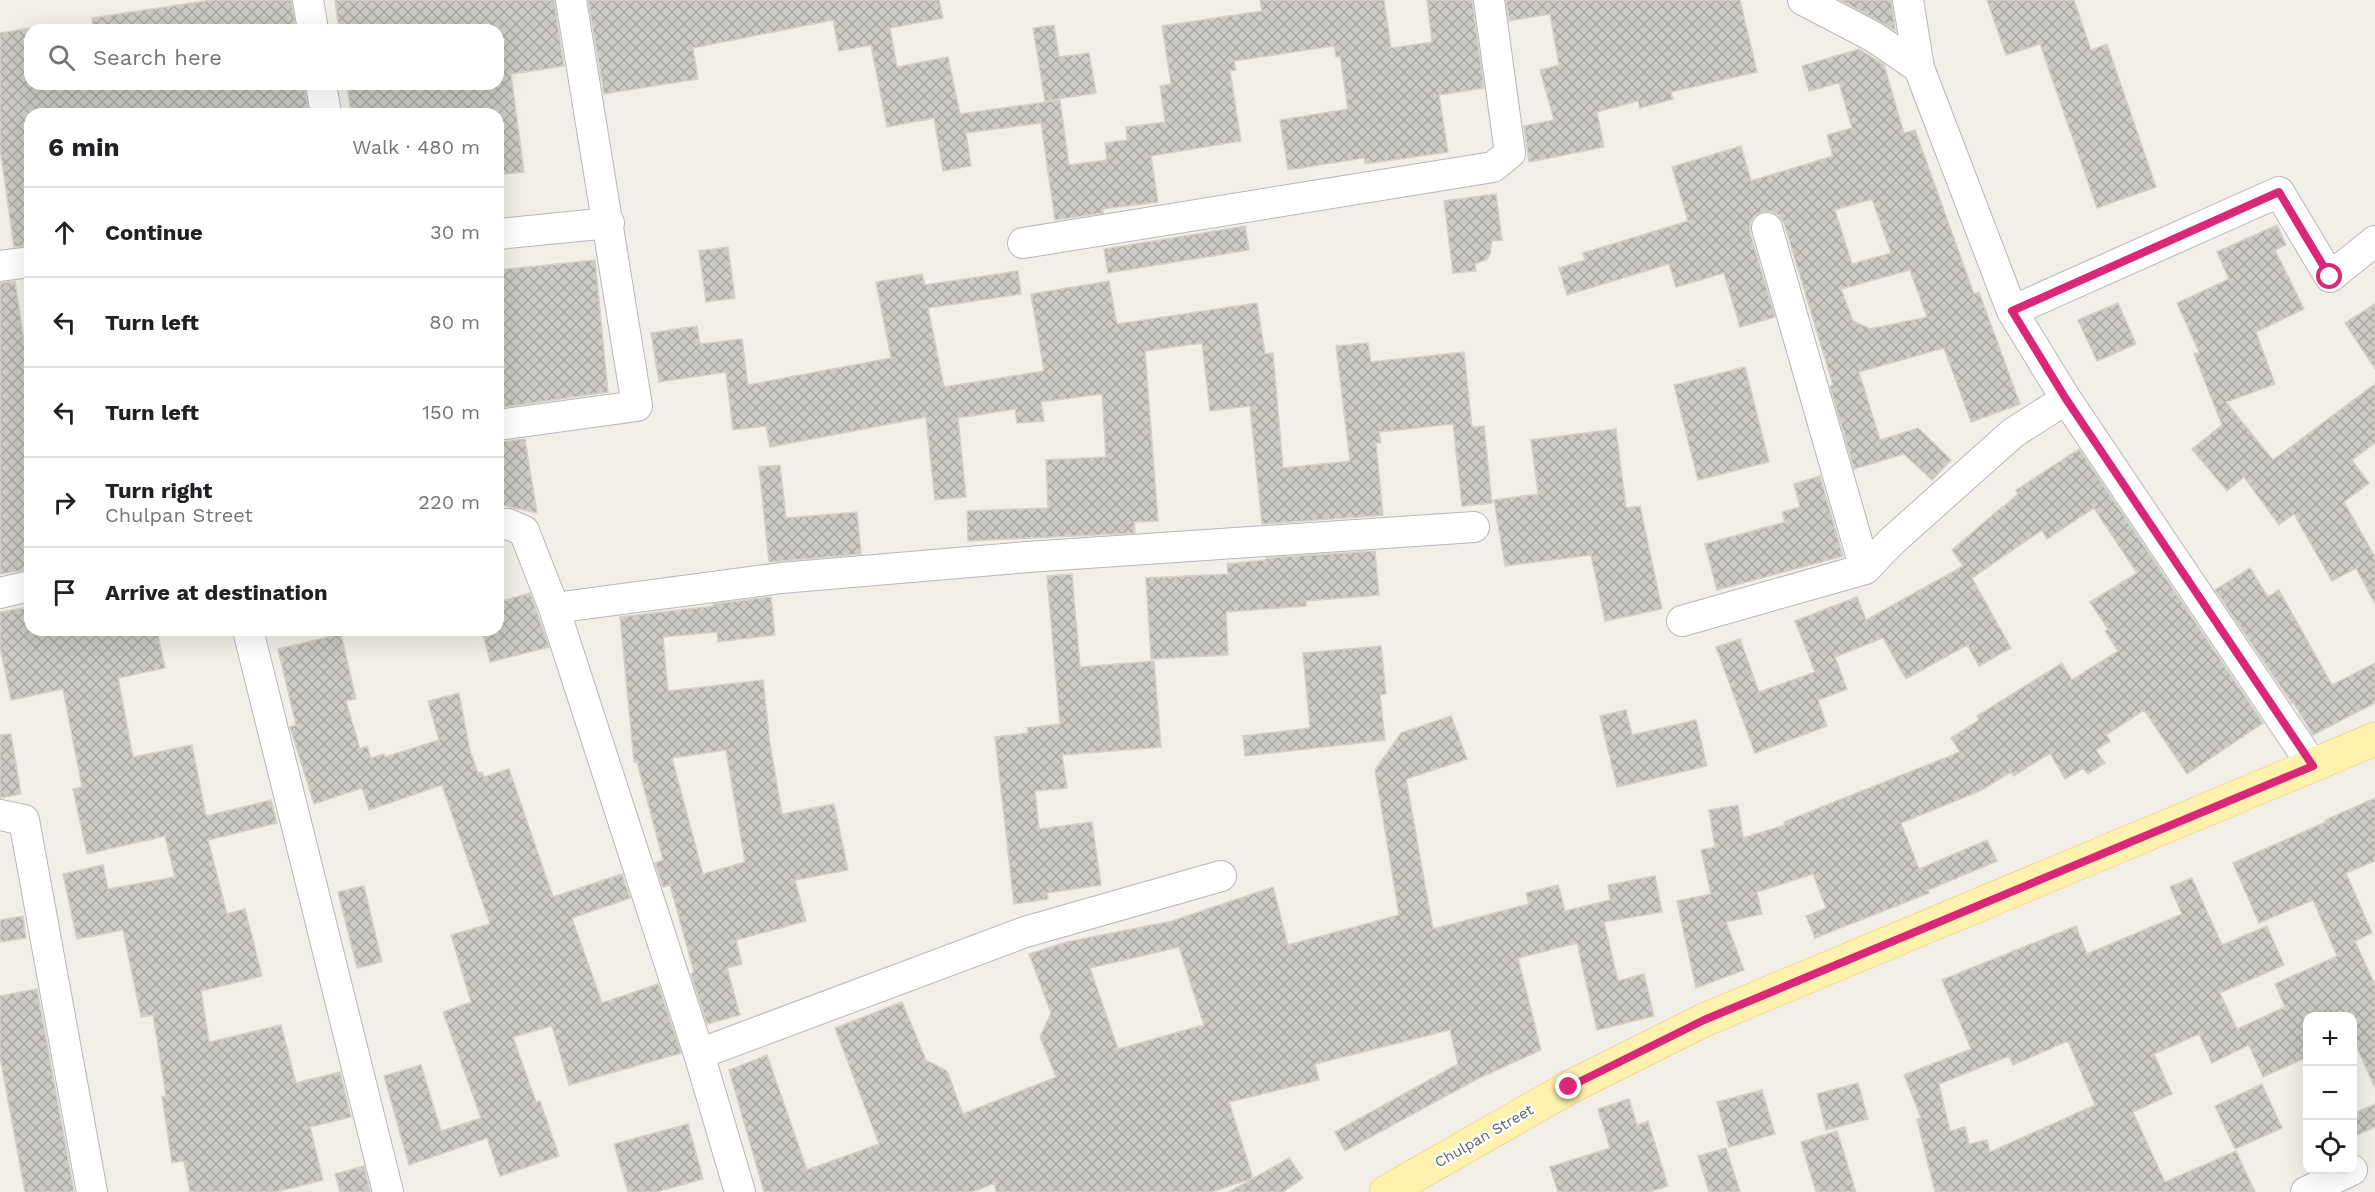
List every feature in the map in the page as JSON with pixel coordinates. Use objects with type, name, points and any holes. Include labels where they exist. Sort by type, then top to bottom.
[{"type":"main road","name":"Chulpan Street","points":[[1402,1188],[1569,1087],[1704,1020],[2375,739]]},
{"type":"street","points":[[308,0],[312,24]]},
{"type":"street","points":[[504,424],[637,406],[571,0]]},
{"type":"street","points":[[1023,243],[1493,167],[1510,153],[1489,0]]},
{"type":"street","points":[[1803,0],[1874,37],[1919,68]]},
{"type":"street","points":[[1908,0],[1919,68],[2012,311],[2066,399],[2313,766]]},
{"type":"street","points":[[322,90],[325,108]]},
{"type":"street","points":[[2012,311],[2279,192],[2330,277],[2375,242]]},
{"type":"street","points":[[504,233],[609,223]]},
{"type":"street","points":[[1767,228],[1865,569]]},
{"type":"street","points":[[0,266],[24,263]]},
{"type":"street","points":[[1682,621],[1865,569],[1892,541],[2013,433],[2066,399]]},
{"type":"street","points":[[504,524],[524,531],[554,608],[699,1054],[740,1192]]},
{"type":"street","points":[[554,608],[781,578],[1028,557],[1474,527]]},
{"type":"street","points":[[0,593],[24,587]]},
{"type":"street","points":[[249,636],[388,1192]]},
{"type":"street","points":[[0,815],[24,820],[92,1192]]},
{"type":"street","points":[[699,1054],[1025,932],[1221,876]]},
{"type":"street","points":[[2357,1167],[2375,1158]]},
{"type":"street","points":[[2307,1192],[2342,1174]]},
{"type":"building","points":[[212,0],[291,0],[295,24],[92,24],[92,18]]},
{"type":"building","points":[[335,0],[554,0],[564,66],[511,74],[524,172],[504,174],[504,108],[350,108],[348,90],[504,90],[504,24],[338,24]]},
{"type":"building","points":[[588,0],[939,0],[943,18],[890,28],[897,67],[948,57],[960,114],[1060,100],[1069,165],[1107,160],[1105,143],[1127,140],[1126,127],[1165,122],[1160,86],[1171,84],[1162,26],[1262,11],[1260,0],[1384,0],[1391,48],[1432,42],[1427,0],[1472,0],[1484,88],[1439,95],[1448,152],[1365,164],[1364,158],[1288,170],[1280,120],[1348,109],[1340,56],[1336,57],[1334,46],[1234,61],[1236,70],[1230,71],[1241,141],[1151,156],[1158,202],[1103,209],[1103,213],[1055,220],[1041,123],[966,133],[971,166],[943,171],[934,118],[887,127],[871,45],[839,51],[833,20],[693,48],[698,79],[604,94]]},
{"type":"building","points":[[1506,0],[1740,0],[1757,72],[1671,92],[1673,99],[1640,108],[1638,101],[1597,112],[1604,147],[1529,162],[1524,126],[1554,120],[1540,70],[1559,65],[1550,14],[1509,21]]},
{"type":"building","points":[[1840,0],[1891,0],[1895,30]]},
{"type":"building","points":[[1987,0],[2074,0],[2091,50],[2107,44],[2156,187],[2097,208],[2040,44],[2006,55]]},
{"type":"building","points":[[1054,25],[1059,57],[1089,53],[1096,93],[1045,101],[1033,28]]},
{"type":"building","points":[[24,29],[24,90],[305,90],[308,108],[24,108],[24,246],[14,247],[0,148],[0,33]]},
{"type":"building","points":[[1859,49],[1884,65],[1904,133],[1915,130],[1974,294],[1979,292],[2020,404],[1971,422],[1944,348],[1859,372],[1880,440],[1918,428],[1951,460],[1932,480],[1904,454],[1854,469],[1830,386],[1833,385],[1784,223],[1779,215],[1771,211],[1762,212],[1754,216],[1750,224],[1750,233],[1775,317],[1740,327],[1724,273],[1676,287],[1669,264],[1567,295],[1559,268],[1585,260],[1583,253],[1688,221],[1672,167],[1741,146],[1751,181],[1833,156],[1827,135],[1852,128],[1839,83],[1809,91],[1802,66]],"holes":[[[1872,199],[1891,253],[1852,264],[1835,210]],[[1910,270],[1927,317],[1870,329],[1853,321],[1841,289]]]},
{"type":"building","points":[[1496,194],[1502,240],[1492,241],[1490,254],[1487,259],[1475,264],[1476,271],[1453,273],[1444,201]]},
{"type":"building","points":[[2277,225],[2286,245],[2275,250],[2304,309],[2256,332],[2275,384],[2226,402],[2273,460],[2375,384],[2375,443],[2352,460],[2369,483],[2344,502],[2375,557],[2375,604],[2356,568],[2332,581],[2294,514],[2279,525],[2244,477],[2227,491],[2192,449],[2222,425],[2194,354],[2199,352],[2177,303],[2229,279],[2217,252]]},
{"type":"building","points":[[1245,226],[1249,250],[1108,273],[1104,249]]},
{"type":"building","points":[[728,247],[735,298],[706,302],[699,251]]},
{"type":"building","points":[[595,260],[608,392],[504,407],[504,269]]},
{"type":"building","points":[[1018,271],[1021,294],[928,308],[944,387],[1044,371],[1031,294],[1109,281],[1117,324],[1257,303],[1265,354],[1273,353],[1283,468],[1350,461],[1336,346],[1368,343],[1371,362],[1464,352],[1472,427],[1484,426],[1492,503],[1462,506],[1453,424],[1379,432],[1381,443],[1376,443],[1383,515],[1262,524],[1250,406],[1210,411],[1202,343],[1145,351],[1158,521],[1134,522],[1135,533],[968,541],[967,511],[1048,508],[1046,460],[1106,457],[1102,394],[1041,402],[1044,421],[1017,423],[1015,409],[958,418],[966,497],[935,500],[926,417],[770,447],[766,426],[733,430],[726,372],[659,382],[651,333],[697,326],[700,344],[742,339],[748,385],[891,358],[876,282],[922,274],[925,285]]},
{"type":"building","points":[[15,281],[24,342],[24,570],[0,574],[0,283]]},
{"type":"building","points":[[2118,303],[2136,344],[2097,361],[2078,320]]},
{"type":"building","points":[[2375,304],[2375,369],[2345,323]]},
{"type":"building","points":[[1745,367],[1769,462],[1698,480],[1674,385]]},
{"type":"building","points":[[1616,429],[1626,508],[1640,506],[1662,609],[1605,621],[1591,555],[1505,566],[1494,500],[1538,494],[1531,440]]},
{"type":"building","points":[[525,439],[537,513],[504,505],[504,441]]},
{"type":"building","points":[[2079,449],[2263,723],[2187,774],[2144,710],[2106,735],[2110,741],[2096,750],[2105,763],[2088,774],[2083,768],[2065,779],[2050,753],[2014,776],[2011,772],[1980,791],[1901,823],[1919,869],[1987,840],[1997,861],[1928,890],[1929,893],[1815,938],[1806,916],[1826,908],[1813,874],[1757,892],[1762,914],[1726,922],[1744,970],[1696,988],[1677,901],[1711,894],[1701,850],[1715,847],[1709,810],[1738,805],[1743,838],[1785,825],[1784,822],[1960,752],[1951,738],[1979,720],[1977,716],[2062,663],[2072,680],[2118,651],[2105,631],[2108,629],[2090,602],[2137,573],[2094,508],[2047,539],[2042,530],[1972,578],[2011,648],[1979,666],[1967,645],[1906,679],[1883,638],[1835,657],[1847,689],[1818,700],[1827,726],[1755,753],[1716,647],[1740,639],[1759,692],[1815,672],[1795,621],[1857,597],[1866,620],[1963,566],[1952,550],[2002,507],[2004,509],[2003,507],[2018,494],[2016,490]]},
{"type":"building","points":[[780,465],[786,518],[857,512],[861,554],[769,562],[759,467]]},
{"type":"building","points":[[1820,476],[1843,556],[1717,590],[1705,544],[1785,522],[1782,512],[1800,507],[1794,484]]},
{"type":"building","points":[[1375,551],[1379,595],[1306,601],[1306,606],[1226,612],[1228,655],[1151,659],[1146,578],[1228,574],[1227,564],[1266,560],[1266,558]]},
{"type":"building","points":[[2250,568],[2268,597],[2279,590],[2332,685],[2375,663],[2375,703],[2313,735],[2293,702],[2215,590]]},
{"type":"building","points":[[1072,574],[1080,667],[1154,661],[1161,747],[1062,755],[1067,788],[1035,791],[1039,829],[1092,822],[1101,885],[1047,893],[1048,899],[1014,904],[995,737],[1028,733],[1027,728],[1060,724],[1047,576]]},
{"type":"building","points":[[530,593],[549,647],[490,662],[484,636],[504,636],[504,600]]},
{"type":"building","points":[[771,597],[775,635],[718,642],[717,632],[663,637],[668,691],[763,680],[770,744],[782,814],[834,804],[848,870],[795,880],[806,921],[736,940],[742,964],[727,968],[740,1015],[707,1024],[691,974],[694,972],[670,885],[663,887],[655,863],[663,860],[637,762],[634,762],[620,617],[714,606],[713,604]],"holes":[[[726,750],[745,862],[703,874],[672,758]]]},
{"type":"building","points":[[24,608],[24,636],[158,636],[165,668],[118,678],[133,757],[192,745],[206,816],[271,800],[277,823],[208,840],[227,914],[245,909],[262,976],[201,991],[209,1042],[281,1025],[296,1083],[340,1072],[351,1117],[310,1127],[323,1180],[276,1192],[190,1192],[184,1161],[172,1163],[162,1097],[166,1096],[153,1015],[141,1017],[123,930],[77,939],[63,874],[103,865],[108,889],[175,877],[165,836],[87,854],[73,789],[82,787],[63,689],[11,700],[0,647],[0,612]]},
{"type":"building","points":[[341,636],[356,699],[346,701],[360,749],[367,746],[371,758],[384,754],[385,757],[439,740],[428,701],[459,693],[470,751],[478,773],[482,772],[484,777],[509,769],[553,897],[622,874],[630,898],[572,918],[602,1003],[658,984],[681,1053],[569,1085],[552,1026],[513,1037],[536,1102],[540,1101],[559,1156],[500,1176],[487,1138],[409,1165],[384,1076],[421,1065],[441,1131],[481,1118],[443,1012],[471,1002],[451,935],[490,924],[442,785],[369,810],[362,788],[314,804],[290,727],[296,725],[278,649]]},
{"type":"building","points":[[1381,646],[1386,694],[1380,695],[1385,740],[1245,756],[1243,736],[1310,728],[1303,653]]},
{"type":"building","points":[[1626,710],[1632,735],[1696,720],[1707,766],[1617,787],[1600,716]]},
{"type":"building","points":[[1451,716],[1467,759],[1406,779],[1433,929],[1529,904],[1526,893],[1558,885],[1565,911],[1610,900],[1608,885],[1655,876],[1662,912],[1604,922],[1618,981],[1644,974],[1654,1016],[1597,1030],[1577,943],[1518,958],[1541,1050],[1479,1078],[1345,1151],[1335,1132],[1458,1064],[1450,1030],[1315,1064],[1319,1080],[1229,1102],[1253,1178],[1212,1192],[996,1192],[995,1183],[972,1192],[764,1192],[729,1070],[767,1055],[807,1170],[879,1144],[835,1028],[902,1002],[926,1060],[947,1071],[963,1114],[1056,1077],[1040,1037],[1051,1013],[1029,954],[1067,942],[1172,921],[1273,887],[1288,945],[1399,915],[1375,770],[1401,733]],"holes":[[[1179,947],[1204,1025],[1118,1049],[1090,968]]]},
{"type":"building","points":[[11,734],[21,794],[0,798],[0,735]]},
{"type":"building","points":[[2375,798],[2375,861],[2346,873],[2372,933],[2355,941],[2375,985],[2375,1088],[2357,1047],[2357,1012],[2303,1012],[2303,1059],[2263,1077],[2249,1045],[2212,1063],[2199,1034],[2154,1054],[2172,1094],[2133,1112],[2165,1182],[2236,1151],[2255,1192],[1935,1192],[1917,1119],[1921,1118],[1904,1075],[1971,1049],[1942,980],[2076,926],[2087,954],[2182,914],[2170,887],[2192,878],[2222,945],[2267,926],[2284,965],[2220,993],[2237,1029],[2285,1007],[2275,984],[2337,956],[2313,900],[2259,923],[2233,863],[2326,822],[2325,820]],"holes":[[[2068,1041],[2095,1105],[1990,1152],[1987,1140],[1969,1144],[1965,1127],[1950,1131],[1939,1084],[2009,1056],[2013,1065]]]},
{"type":"building","points":[[364,886],[382,962],[357,968],[338,892]]},
{"type":"building","points":[[23,916],[26,938],[0,942],[0,920]]},
{"type":"building","points":[[37,989],[74,1191],[71,1192],[25,1192],[0,1057],[0,996]]},
{"type":"building","points":[[1858,1083],[1868,1119],[1826,1130],[1817,1094]]},
{"type":"building","points":[[2262,1084],[2282,1128],[2235,1149],[2215,1106]]},
{"type":"building","points":[[1762,1090],[1775,1134],[1729,1147],[1717,1102]]},
{"type":"building","points":[[1629,1099],[1637,1125],[1648,1121],[1668,1186],[1649,1192],[1558,1192],[1550,1167],[1610,1148],[1598,1109]]},
{"type":"building","points":[[2375,1104],[2375,1127],[2357,1135],[2357,1112]]},
{"type":"building","points":[[688,1124],[703,1179],[656,1192],[628,1192],[614,1144]]},
{"type":"building","points":[[1837,1131],[1856,1192],[1816,1192],[1801,1142]]},
{"type":"building","points":[[1726,1148],[1740,1192],[1709,1192],[1698,1156]]},
{"type":"building","points":[[1289,1158],[1303,1178],[1283,1192],[1229,1192]]},
{"type":"building","points":[[364,1166],[370,1192],[340,1192],[335,1174]]},
{"type":"route","points":[[1569,1087],[1704,1020],[2313,766],[2066,399],[2012,311],[2279,192],[2330,277]]}]
